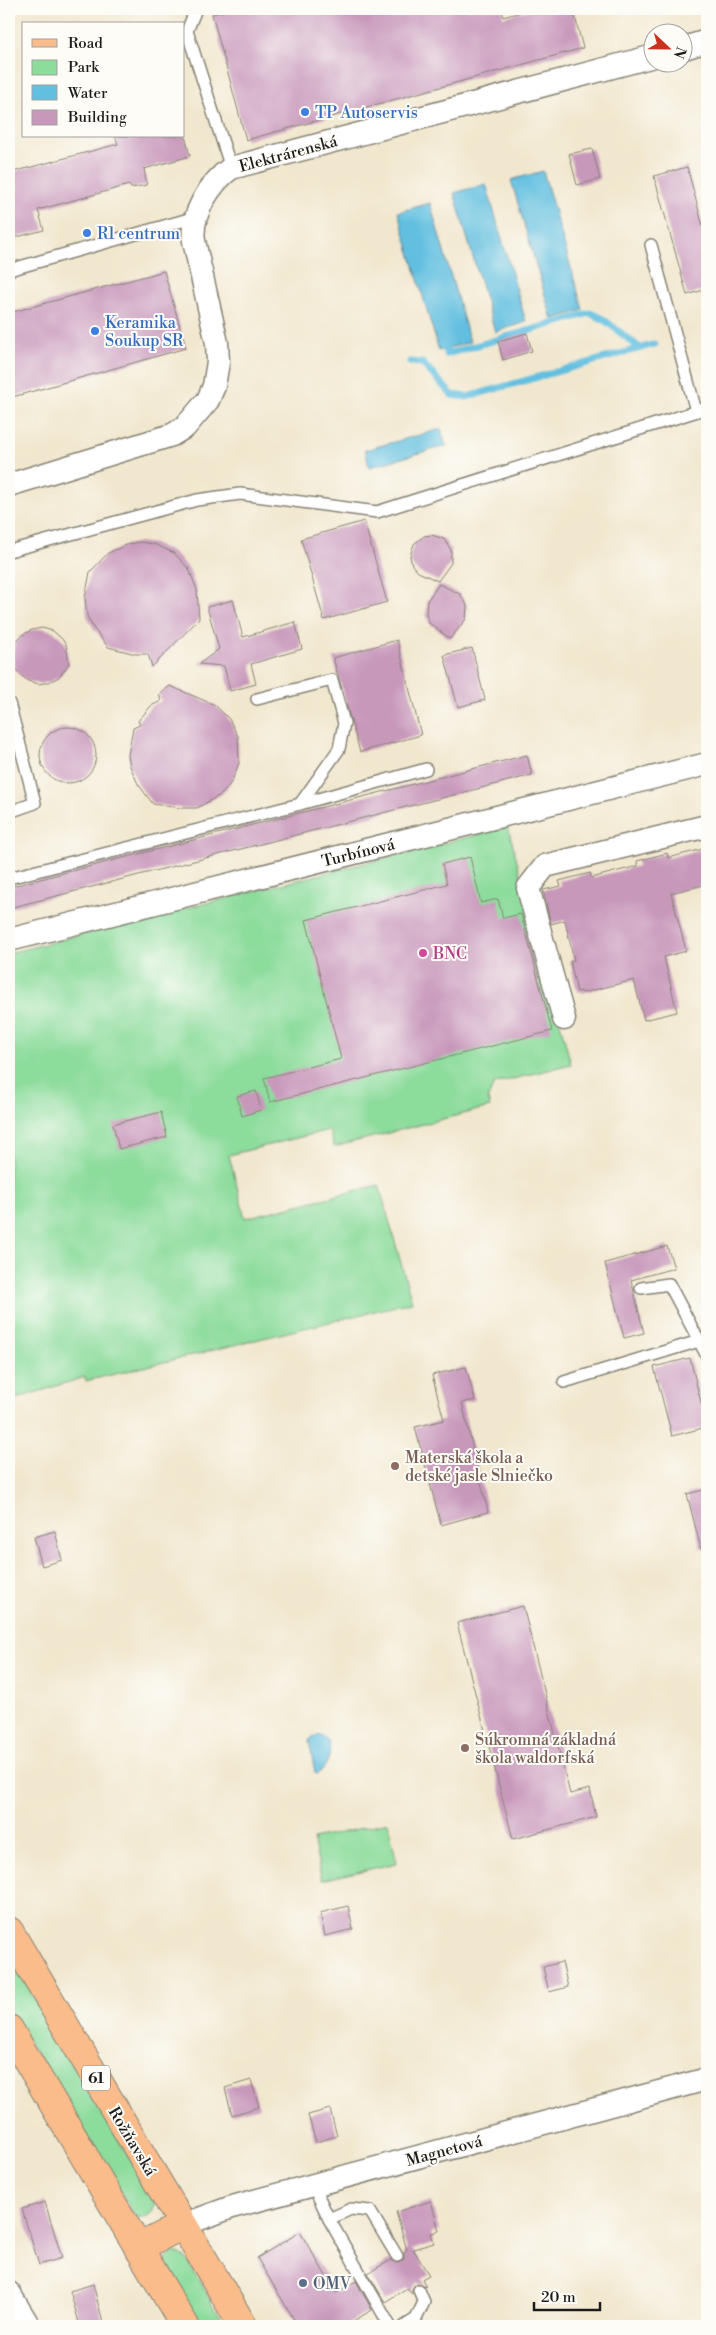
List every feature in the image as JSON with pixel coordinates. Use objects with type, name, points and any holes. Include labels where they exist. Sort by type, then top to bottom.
[{"type":"main road","name":"Rožňavská","points":[[9,1931],[243,2326]]},
{"type":"main road","points":[[9,2029],[185,2326]]},
{"type":"main road","points":[[138,2248],[183,2226]]},
{"type":"street","points":[[694,45],[707,41]]},
{"type":"street","name":"Elektrárenská","points":[[9,485],[172,435],[185,427],[201,410],[214,386],[218,351],[194,241],[193,228],[196,217],[210,191],[219,178],[231,168],[644,59]]},
{"type":"street","name":"Turbínová","points":[[9,940],[707,764]]},
{"type":"street","points":[[564,1019],[528,888],[545,866],[707,826]]},
{"type":"street","name":"Magnetová","points":[[183,2226],[232,2207],[707,2079]]},
{"type":"street","points":[[9,2293],[29,2326]]},
{"type":"lane","points":[[196,9],[187,31],[231,168]]},
{"type":"lane","points":[[9,270],[196,217]]},
{"type":"lane","points":[[9,551],[197,500],[240,494],[378,512],[702,410],[651,244]]},
{"type":"lane","points":[[258,699],[332,680],[344,723],[339,749],[300,804]]},
{"type":"lane","points":[[9,703],[35,803],[9,812]]},
{"type":"lane","points":[[9,878],[300,804],[426,769]]},
{"type":"lane","points":[[641,1288],[669,1284],[707,1356]]},
{"type":"lane","points":[[564,1382],[699,1340]]},
{"type":"lane","points":[[313,2185],[329,2219],[390,2326]]},
{"type":"lane","points":[[329,2219],[351,2208],[370,2210],[398,2256]]},
{"type":"lane","points":[[405,2326],[416,2319],[424,2302],[419,2290]]},
{"type":"green space","points":[[508,827],[571,1064],[494,1084],[488,1098],[490,1107],[334,1147],[329,1130],[229,1155],[245,1218],[379,1185],[412,1302],[86,1381],[85,1377],[9,1401],[9,953]]},
{"type":"green space","points":[[388,1822],[397,1863],[322,1880],[313,1839]]},
{"type":"green space","points":[[9,1955],[155,2201],[153,2211],[145,2218],[136,2217],[9,2010]]},
{"type":"green space","points":[[171,2253],[179,2253],[185,2257],[226,2326],[199,2326],[165,2270],[166,2260]]},
{"type":"water","points":[[543,171],[583,310],[552,319],[511,180]]},
{"type":"water","points":[[486,184],[526,322],[495,332],[454,193]]},
{"type":"water","points":[[430,203],[470,342],[439,351],[398,212]]},
{"type":"water","points":[[441,429],[446,446],[369,467],[365,450]]},
{"type":"water","points":[[321,1735],[329,1741],[330,1751],[327,1763],[318,1774],[315,1773],[309,1740],[314,1736]]},
{"type":"building","points":[[232,9],[502,9],[503,17],[532,9],[573,9],[583,48],[246,140],[212,14]]},
{"type":"building","points":[[185,136],[190,156],[144,169],[147,185],[131,188],[129,185],[38,210],[44,230],[9,239],[9,173],[118,144],[116,138],[185,138]]},
{"type":"building","points":[[592,149],[600,179],[577,185],[569,154]]},
{"type":"building","points":[[687,167],[707,241],[707,289],[687,295],[654,176]]},
{"type":"building","name":"Keramika Soukup SR","points":[[164,271],[186,348],[9,398],[9,313]]},
{"type":"building","points":[[527,333],[532,351],[503,360],[498,341]]},
{"type":"building","points":[[364,521],[387,602],[324,620],[301,539]]},
{"type":"building","points":[[432,535],[444,539],[451,550],[451,563],[438,581],[418,572],[412,565],[410,556],[414,544],[424,536]]},
{"type":"building","points":[[140,542],[154,544],[174,553],[189,569],[197,590],[199,619],[152,667],[148,654],[136,654],[108,647],[87,616],[85,598],[90,572],[108,553],[129,544]]},
{"type":"building","points":[[439,584],[460,594],[467,605],[466,619],[450,639],[429,623],[426,614],[427,601]]},
{"type":"building","points":[[233,600],[243,637],[295,622],[302,649],[251,664],[256,684],[230,691],[224,666],[199,664],[219,649],[207,607]]},
{"type":"building","points":[[42,628],[53,631],[66,644],[69,664],[59,677],[39,684],[28,681],[19,674],[14,665],[13,654],[15,643],[22,635]]},
{"type":"building","points":[[397,640],[421,735],[360,752],[333,658]]},
{"type":"building","points":[[472,648],[485,700],[458,707],[444,655]]},
{"type":"building","points":[[170,686],[215,705],[229,719],[238,736],[239,763],[232,781],[222,794],[197,808],[180,808],[153,804],[138,784],[130,766],[128,755],[133,728],[140,725],[138,721],[151,706],[161,701],[159,694]]},
{"type":"building","points":[[68,727],[83,732],[91,740],[96,755],[91,770],[83,778],[68,783],[53,778],[45,770],[40,755],[45,740],[53,732]]},
{"type":"building","points":[[527,755],[532,775],[9,908],[9,887]]},
{"type":"building","points":[[707,848],[707,884],[671,893],[686,951],[664,957],[677,1012],[644,1020],[634,980],[582,993],[581,991],[577,992],[570,961],[574,960],[565,920],[551,924],[543,890],[561,886],[559,881],[590,873],[591,878],[638,866],[637,861],[667,853],[668,858]]},
{"type":"building","name":"BNC","points":[[470,857],[481,903],[498,899],[503,918],[521,914],[552,1031],[270,1102],[264,1078],[341,1059],[306,920],[447,884],[442,864]]},
{"type":"building","points":[[256,1091],[261,1110],[242,1116],[237,1096]]},
{"type":"building","points":[[161,1112],[167,1137],[119,1149],[113,1124]]},
{"type":"building","points":[[667,1246],[674,1268],[631,1280],[644,1333],[624,1338],[605,1263]]},
{"type":"building","points":[[690,1358],[707,1427],[672,1436],[654,1367]]},
{"type":"building","points":[[466,1367],[475,1400],[462,1403],[488,1512],[441,1525],[415,1427],[444,1420],[432,1375]]},
{"type":"building","points":[[707,1489],[707,1549],[701,1549],[687,1494]]},
{"type":"building","points":[[55,1531],[62,1560],[42,1566],[34,1537]]},
{"type":"building","points":[[523,1606],[570,1794],[590,1789],[596,1817],[513,1839],[457,1623]]},
{"type":"building","points":[[348,1906],[353,1929],[325,1936],[320,1913]]},
{"type":"building","points":[[562,1962],[568,1987],[549,1992],[543,1967]]},
{"type":"building","points":[[251,2080],[259,2107],[232,2115],[225,2088]]},
{"type":"building","points":[[330,2109],[337,2136],[316,2142],[308,2115]]},
{"type":"building","points":[[431,2201],[439,2231],[431,2233],[434,2243],[413,2249],[429,2275],[422,2279],[426,2286],[417,2283],[412,2289],[412,2294],[407,2288],[385,2302],[368,2273],[391,2260],[398,2263],[404,2259],[404,2252],[407,2250],[396,2212]]},
{"type":"building","points":[[45,2202],[62,2258],[39,2265],[22,2209]]},
{"type":"building","points":[[300,2232],[336,2293],[356,2281],[372,2310],[345,2326],[298,2326],[257,2258]]},
{"type":"building","points":[[93,2284],[104,2326],[80,2326],[70,2291]]},
{"type":"waterway","points":[[446,349],[447,354],[590,313],[603,319],[640,348]]},
{"type":"waterway","points":[[410,362],[422,363],[452,395],[467,397],[655,344]]},
{"type":"place","name":"TP Autoservis","points":[[305,112]]},
{"type":"place","name":"R1 centrum","points":[[87,233]]},
{"type":"place","name":"Keramika Soukup SR","points":[[95,331]]},
{"type":"place","name":"BNC","points":[[423,953]]},
{"type":"place","name":"Materská škola a detské jasle Slniečko","points":[[395,1466]]},
{"type":"place","name":"Súkromná základná škola waldorfská","points":[[465,1748]]},
{"type":"place","name":"OMV","points":[[303,2283]]}]
